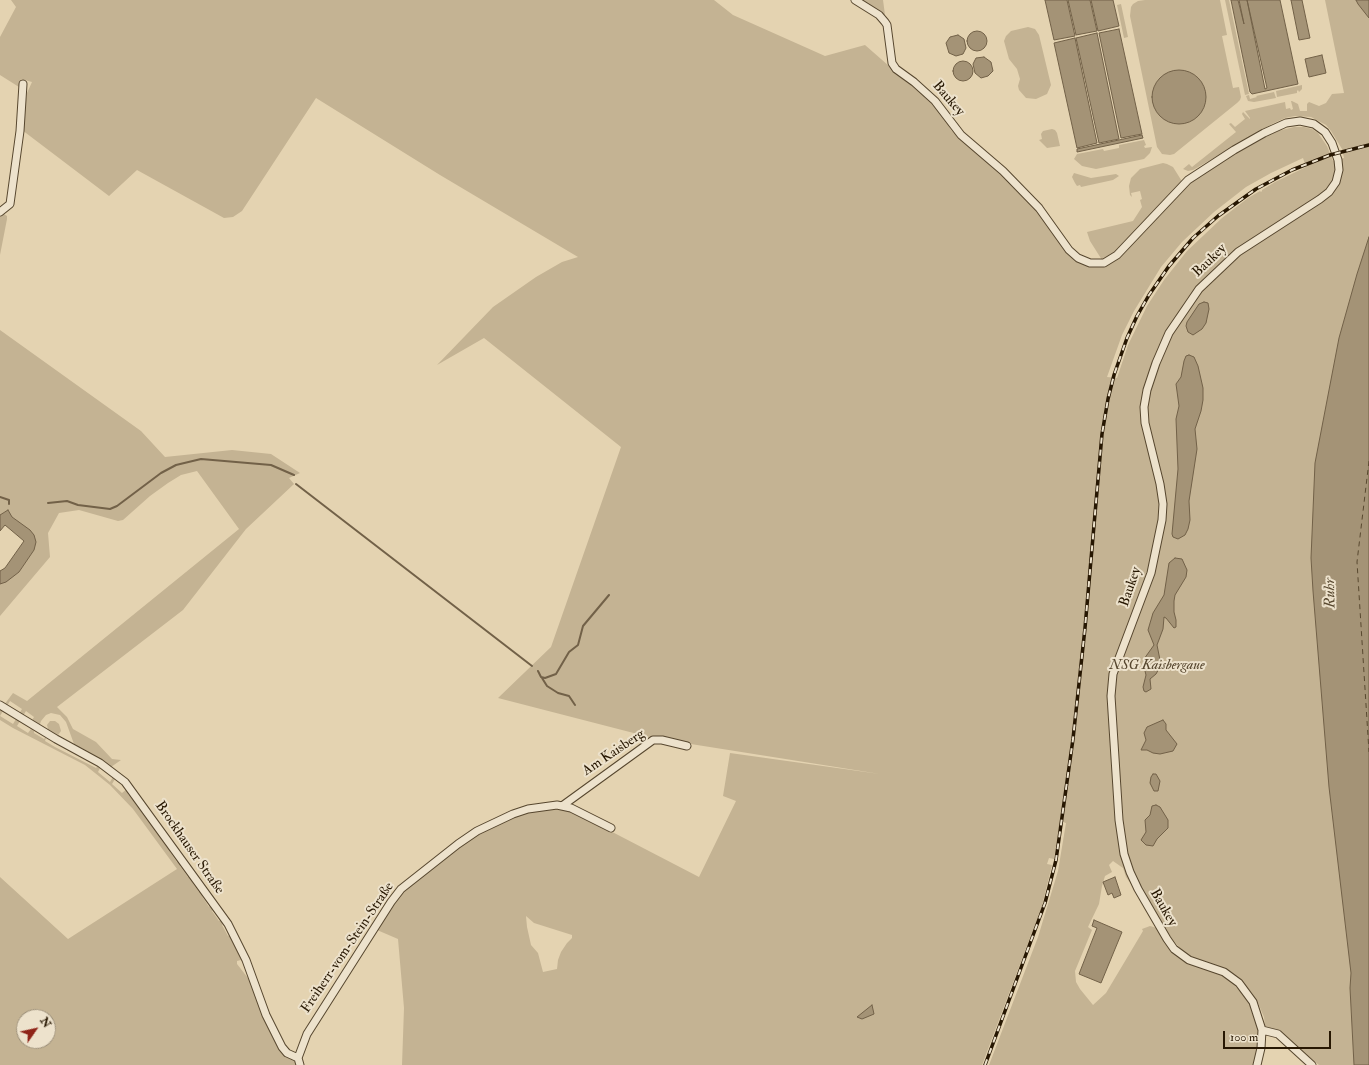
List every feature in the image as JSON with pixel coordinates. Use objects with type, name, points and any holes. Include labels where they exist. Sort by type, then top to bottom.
[{"type":"street","name":"Baukey","points":[[855,0],[879,15],[887,25],[892,63],[896,69],[910,78],[935,101],[961,135],[1003,171],[1039,208],[1069,250],[1078,258],[1090,263],[1104,263],[1112,259],[1188,180],[1264,132],[1286,123],[1300,121],[1314,124],[1325,132],[1332,143],[1338,160],[1339,170],[1336,182],[1329,192],[1238,252],[1226,262],[1199,289],[1169,333],[1156,363],[1147,390],[1144,407],[1145,423],[1160,484],[1163,504],[1162,520],[1151,573],[1113,674],[1111,696],[1119,826],[1124,854],[1130,872],[1138,890],[1166,939],[1174,949],[1189,960],[1224,972],[1239,983],[1253,1002],[1262,1030],[1261,1048],[1257,1065]]},
{"type":"street","points":[[0,212],[10,204],[20,131],[23,84]]},
{"type":"street","name":"Brockhauser Straße","points":[[0,704],[56,739],[100,763],[126,782],[228,924],[246,960],[266,1015],[282,1047],[287,1054],[299,1061]]},
{"type":"street","name":"Am Kaisberg","points":[[562,806],[652,740],[662,740],[687,746]]},
{"type":"street","name":"Freiherr-vom-Stein-Straße","points":[[299,1061],[307,1034],[391,902],[401,889],[458,844],[497,820],[528,809],[557,805],[571,808],[611,828]]},
{"type":"street","points":[[1262,1030],[1278,1034],[1312,1065]]},
{"type":"green space","name":"NSG Kaisbergaue","points":[[11,0],[714,0],[733,15],[825,56],[865,45],[897,73],[905,77],[943,114],[951,130],[1002,173],[1038,209],[1078,259],[1105,264],[1191,181],[1260,138],[1294,127],[1304,127],[1312,129],[1318,133],[1327,146],[1333,161],[1344,158],[1342,149],[1326,125],[1311,117],[1295,116],[1285,118],[1272,124],[1193,170],[1188,171],[1183,169],[1189,164],[1192,167],[1236,132],[1229,124],[1231,123],[1235,127],[1245,119],[1242,114],[1243,112],[1250,119],[1245,111],[1285,102],[1286,109],[1290,108],[1291,110],[1293,109],[1292,101],[1298,104],[1300,111],[1307,111],[1307,104],[1309,102],[1319,106],[1326,103],[1332,94],[1344,93],[1325,0],[1369,0],[1369,295],[1354,1065],[1319,1065],[1279,1032],[1267,1028],[1265,1026],[1264,1017],[1258,1003],[1244,984],[1188,955],[1181,949],[1170,937],[1156,913],[1135,890],[1126,877],[1123,868],[1113,861],[1109,865],[1112,872],[1105,876],[1099,904],[1088,927],[1092,930],[1075,971],[1076,982],[1080,989],[1093,1005],[1106,993],[1143,931],[1142,929],[1150,926],[1157,928],[1168,946],[1183,961],[1227,977],[1240,991],[1253,1009],[1258,1026],[1258,1046],[1253,1065],[989,1065],[1038,937],[1058,871],[1066,823],[1060,821],[1054,859],[1049,858],[1047,864],[1052,865],[1042,906],[982,1065],[402,1065],[404,1008],[398,939],[377,930],[401,889],[477,832],[528,810],[568,809],[699,877],[736,801],[723,796],[730,753],[880,774],[653,738],[498,698],[551,647],[621,447],[484,338],[437,365],[493,307],[536,277],[562,262],[578,257],[440,175],[316,98],[242,211],[233,217],[224,218],[137,170],[109,196],[22,130],[27,93],[32,82],[21,79],[19,87],[0,75],[0,37],[16,7]],"holes":[[[1303,158],[1306,167],[1275,182],[1261,192],[1260,191],[1248,198],[1222,218],[1187,251],[1164,280],[1147,306],[1128,345],[1117,378],[1107,377],[1122,335],[1134,311],[1161,267],[1182,242],[1214,212],[1246,187]],[[526,916],[534,923],[572,935],[572,938],[561,952],[557,969],[543,972],[538,953],[531,945]]]},
{"type":"green space","points":[[861,0],[883,0],[885,15]]},
{"type":"green space","points":[[1220,0],[1227,35],[1222,36],[1233,88],[1239,87],[1241,97],[1237,103],[1174,154],[1170,155],[1162,154],[1157,147],[1130,16],[1131,7],[1133,4],[1138,1]]},
{"type":"green space","points":[[1225,0],[1229,0],[1249,94],[1245,95]]},
{"type":"green space","points":[[1121,4],[1128,37],[1124,38],[1117,5]]},
{"type":"green space","points":[[1028,27],[1035,29],[1039,35],[1051,85],[1047,94],[1036,99],[1026,98],[1019,90],[1018,86],[1020,79],[1017,69],[1009,59],[1004,41],[1006,36],[1011,31]]},
{"type":"green space","points":[[1302,85],[1302,89],[1299,92],[1298,90],[1297,93],[1277,97],[1276,91]]},
{"type":"green space","points":[[1274,92],[1276,98],[1254,102],[1248,101],[1246,96],[1249,95],[1250,99]]},
{"type":"green space","points":[[1052,129],[1057,133],[1060,146],[1047,148],[1039,140],[1042,139],[1041,134],[1043,131]]},
{"type":"green space","points":[[1144,140],[1146,145],[1144,146],[1145,148],[1152,147],[1150,153],[1144,159],[1096,169],[1082,166],[1074,159],[1077,154],[1103,149],[1104,151],[1119,148],[1119,145]]},
{"type":"green space","points":[[1163,163],[1173,167],[1183,183],[1111,256],[1102,260],[1090,241],[1087,232],[1133,221],[1142,207],[1140,200],[1142,199],[1140,191],[1131,193],[1132,197],[1130,195],[1129,186],[1131,178],[1140,169]]},
{"type":"green space","points":[[1074,173],[1091,178],[1116,174],[1119,176],[1113,180],[1081,187],[1080,185],[1077,186],[1072,177]]},
{"type":"green space","points":[[4,214],[7,216],[7,219],[0,255],[0,216]]},
{"type":"green space","points":[[0,330],[141,431],[165,457],[232,450],[271,454],[300,473],[289,478],[294,484],[246,529],[183,610],[57,707],[67,717],[73,729],[96,742],[112,759],[121,760],[111,767],[106,762],[74,744],[66,722],[60,715],[51,713],[46,715],[41,721],[39,727],[31,722],[34,717],[26,711],[23,716],[19,714],[22,709],[10,701],[7,706],[4,705],[13,693],[27,701],[239,529],[197,471],[181,475],[168,483],[150,496],[123,520],[118,521],[79,510],[59,513],[48,533],[50,557],[0,616],[0,584],[19,572],[34,550],[17,521],[6,511],[0,515]]},
{"type":"green space","points":[[0,709],[3,711],[0,716]]},
{"type":"green space","points":[[0,716],[13,724],[16,719],[20,721],[17,726],[28,733],[31,729],[34,733],[44,739],[46,738],[45,741],[55,747],[96,768],[98,766],[100,768],[98,772],[110,782],[113,777],[115,779],[112,784],[122,793],[127,789],[129,792],[128,794],[136,804],[138,803],[140,806],[139,808],[146,818],[148,817],[151,821],[150,823],[161,836],[160,837],[167,847],[172,850],[170,852],[177,862],[179,861],[182,865],[180,866],[188,877],[190,876],[199,892],[201,891],[203,894],[202,896],[209,907],[211,905],[214,909],[212,911],[219,921],[221,920],[228,936],[230,935],[241,960],[237,961],[237,964],[255,987],[282,1047],[293,1056],[300,1065],[0,1065],[0,877],[68,939],[177,869],[133,809],[110,785],[85,765],[0,720]]},
{"type":"green space","points":[[50,721],[55,721],[59,724],[61,731],[58,735],[48,729],[47,725]]},
{"type":"water","points":[[1045,0],[1067,0],[1075,36],[1054,40]]},
{"type":"water","points":[[1068,0],[1090,0],[1097,31],[1076,35]]},
{"type":"water","points":[[1091,0],[1113,0],[1119,26],[1098,31]]},
{"type":"water","points":[[1231,0],[1238,0],[1244,24],[1239,0],[1247,0],[1280,0],[1298,84],[1252,94],[1250,92]],"holes":[[[1247,0],[1267,88],[1265,89]]]},
{"type":"water","points":[[1291,0],[1302,0],[1310,38],[1299,40]]},
{"type":"water","points":[[1356,0],[1369,0],[1369,18],[1358,4]]},
{"type":"water","points":[[1119,29],[1142,134],[1121,138],[1099,33]]},
{"type":"water","points":[[977,31],[984,34],[987,41],[984,48],[977,51],[970,48],[967,41],[970,34]]},
{"type":"water","points":[[1097,33],[1119,139],[1099,143],[1076,38]]},
{"type":"water","points":[[958,35],[964,39],[966,48],[963,54],[956,56],[949,53],[946,43],[950,37]]},
{"type":"water","points":[[1075,38],[1097,143],[1077,148],[1054,43]]},
{"type":"water","points":[[1322,55],[1326,73],[1309,77],[1305,59]]},
{"type":"water","points":[[984,57],[991,62],[993,71],[988,76],[981,78],[975,73],[973,64],[976,58]]},
{"type":"water","points":[[963,61],[970,64],[973,71],[970,78],[963,81],[956,78],[953,71],[956,64]]},
{"type":"water","points":[[1179,70],[1189,72],[1198,78],[1204,87],[1206,97],[1204,107],[1198,116],[1189,122],[1179,124],[1169,122],[1160,116],[1154,107],[1152,97],[1154,87],[1160,78],[1169,72]]},
{"type":"water","points":[[1142,135],[1143,138],[1077,152],[1077,149]]},
{"type":"water","name":"Ruhr","points":[[1369,237],[1369,1065],[1354,1065],[1350,988],[1351,973],[1329,787],[1311,558],[1315,463],[1339,338]]},
{"type":"water","points":[[1204,302],[1208,303],[1209,309],[1206,323],[1202,329],[1193,335],[1188,332],[1186,326],[1187,322],[1199,304]]},
{"type":"water","points":[[1189,355],[1194,357],[1198,366],[1203,388],[1203,400],[1195,429],[1197,449],[1189,501],[1190,520],[1185,535],[1178,539],[1173,537],[1172,534],[1178,469],[1176,419],[1179,406],[1176,384],[1181,377],[1186,356]]},
{"type":"water","points":[[8,510],[12,517],[30,530],[34,535],[36,542],[34,550],[19,572],[6,582],[0,584],[0,571],[5,568],[24,541],[5,525],[0,531],[0,515]]},
{"type":"water","points":[[1175,558],[1182,559],[1187,570],[1186,577],[1175,595],[1174,612],[1176,627],[1174,628],[1164,617],[1163,629],[1157,645],[1161,665],[1156,674],[1150,679],[1151,689],[1146,692],[1144,691],[1143,687],[1146,675],[1144,659],[1154,645],[1148,630],[1153,613],[1164,595],[1169,563]]},
{"type":"water","points":[[1163,720],[1166,724],[1166,730],[1177,744],[1173,751],[1160,754],[1147,750],[1141,750],[1146,740],[1144,733],[1147,727]]},
{"type":"water","points":[[1153,774],[1156,774],[1160,781],[1158,791],[1154,791],[1150,783]]},
{"type":"water","points":[[1156,805],[1160,807],[1168,820],[1168,828],[1157,839],[1153,846],[1146,845],[1141,840],[1146,832],[1145,820],[1150,815],[1152,806]]},
{"type":"water","points":[[1115,877],[1121,895],[1114,898],[1112,893],[1108,895],[1103,882]]},
{"type":"water","points":[[1094,920],[1122,932],[1101,983],[1079,974],[1097,928],[1092,926]]},
{"type":"water","points":[[872,1005],[874,1014],[862,1019],[857,1017]]},
{"type":"waterway","points":[[48,503],[67,501],[78,505],[110,509],[117,506],[161,473],[176,465],[201,459],[271,465],[294,475]]},
{"type":"waterway","points":[[296,484],[532,666]]},
{"type":"waterway","points":[[0,497],[9,500],[9,504]]},
{"type":"waterway","points":[[538,671],[541,677],[545,678],[556,674],[569,652],[578,645],[583,626],[609,595]]},
{"type":"waterway","points":[[542,678],[547,686],[558,693],[569,696],[575,705]]},
{"type":"ferry route","points":[[1369,461],[1357,562],[1369,752]]},
{"type":"railway","points":[[985,1065],[1045,903],[1056,860],[1073,739],[1085,628],[1102,434],[1114,375],[1127,338],[1149,295],[1169,266],[1193,238],[1218,216],[1256,189],[1292,170],[1330,155],[1369,145]]}]
